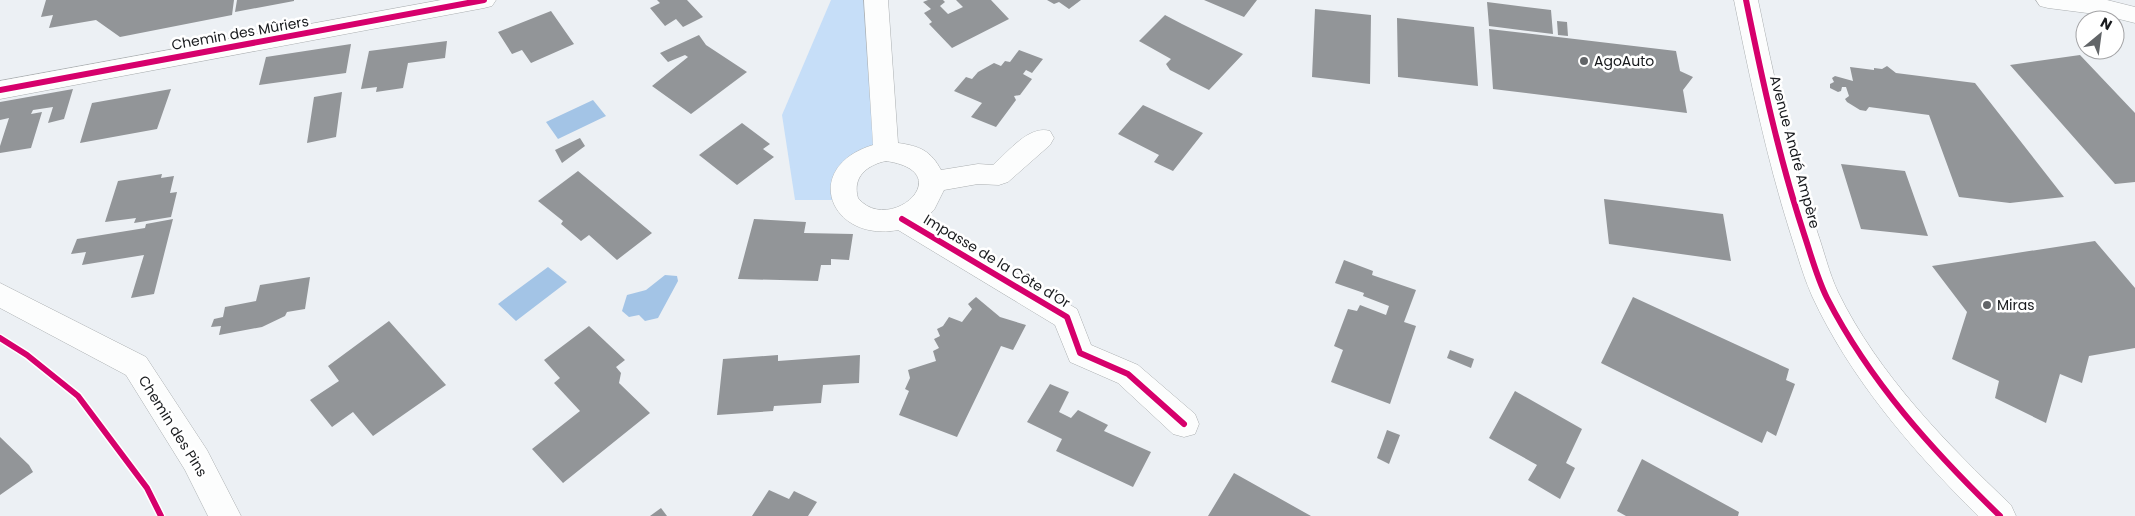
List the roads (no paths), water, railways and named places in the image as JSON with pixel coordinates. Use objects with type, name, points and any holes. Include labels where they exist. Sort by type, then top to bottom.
[{"type":"street","name":"Chemin des Mûriers","points":[[0,90],[484,0]]},
{"type":"street","points":[[876,0],[886,151]]},
{"type":"street","name":"Avenue André Ampère","points":[[1746,0],[1771,119],[1794,204],[1826,297],[1864,361],[1920,436],[2000,516]]},
{"type":"street","points":[[2048,0],[2103,7],[2135,15]]},
{"type":"street","points":[[933,182],[978,174],[999,175],[1041,138]]},
{"type":"street","name":"Impasse de la Côte d'Or","points":[[886,151],[900,151],[913,155],[924,162],[931,171],[933,182],[932,193],[925,204],[915,212],[902,218],[888,221],[867,218],[851,209],[844,200],[842,189],[844,177],[852,166],[868,156],[886,151]]},
{"type":"street","name":"Impasse de la Côte d'Or","points":[[902,218],[1067,317],[1080,353],[1128,374],[1184,424]]},
{"type":"street","name":"Chemin des Pins","points":[[0,295],[136,366],[196,460],[225,516]]},
{"type":"place","name":"AgoAuto","points":[[1584,61]]},
{"type":"place","name":"Miras","points":[[1987,305]]}]
